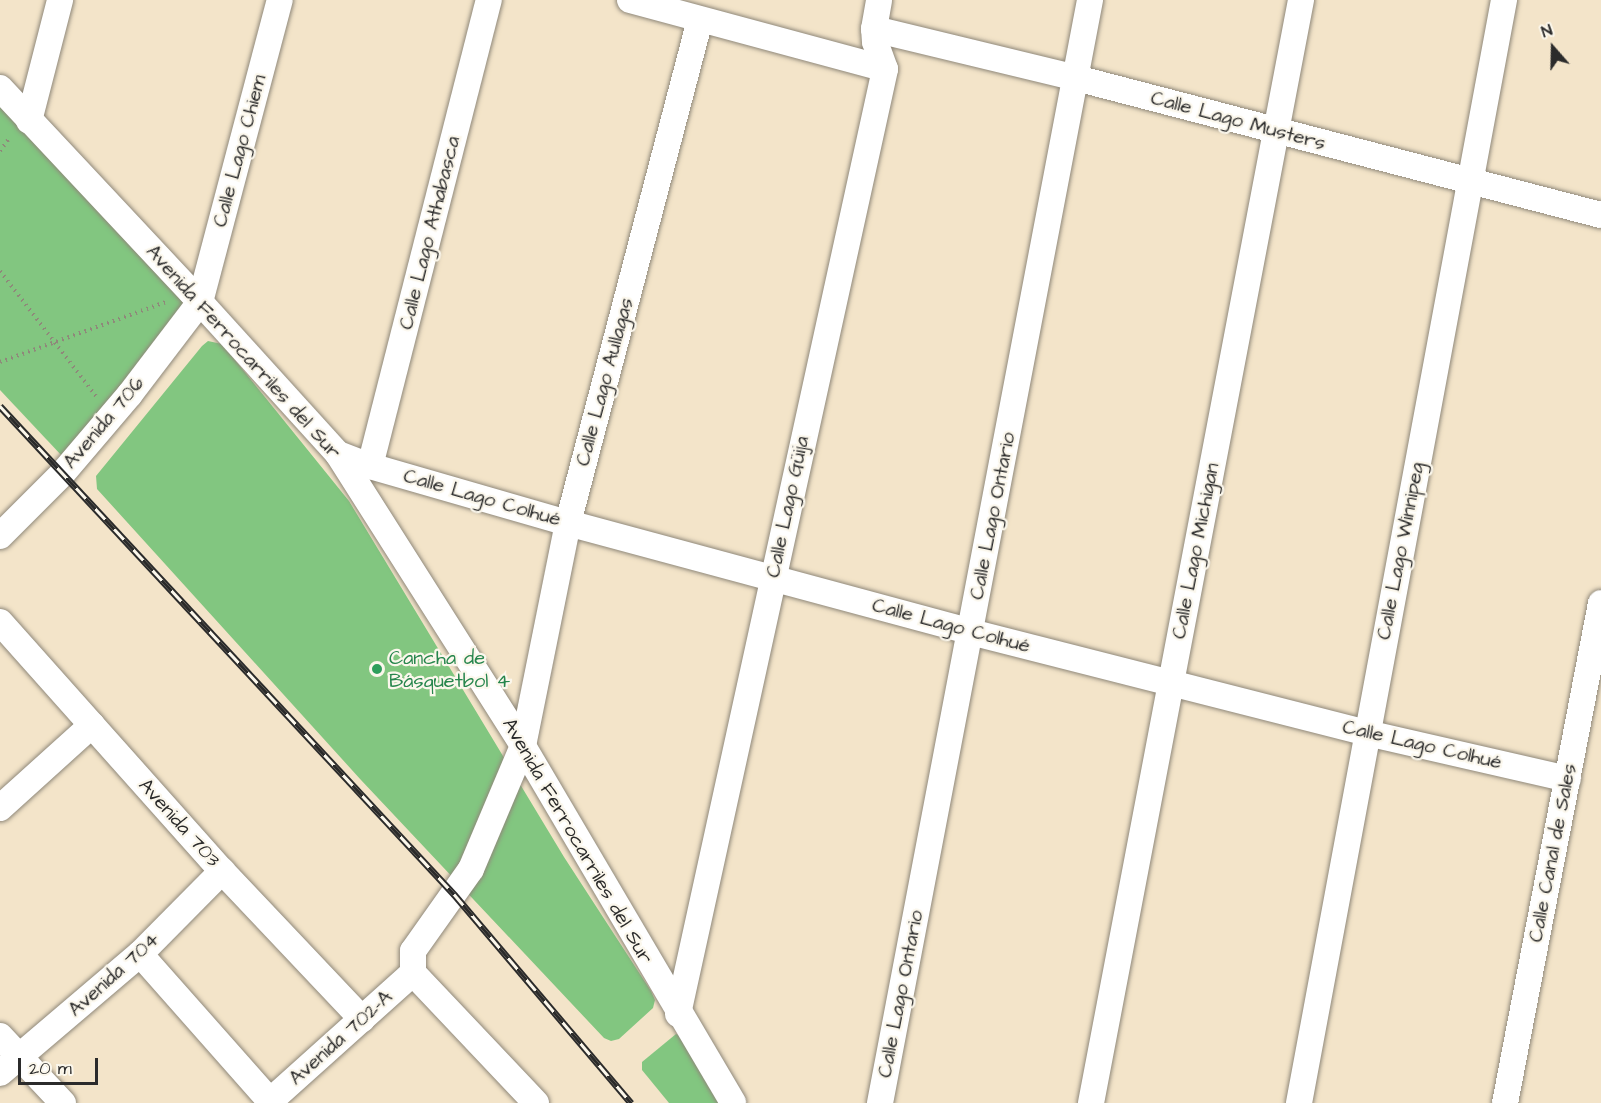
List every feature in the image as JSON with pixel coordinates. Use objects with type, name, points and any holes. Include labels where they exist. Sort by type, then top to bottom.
[{"type":"street","points":[[29,120],[60,0]]},
{"type":"street","name":"Calle Lago Chiem","points":[[196,297],[280,0]]},
{"type":"street","name":"Calle Lago Athabasca","points":[[370,466],[489,0]]},
{"type":"street","points":[[630,0],[673,6],[700,20],[885,69]]},
{"type":"street","points":[[879,0],[874,29],[875,42],[885,69]]},
{"type":"street","name":"Calle Lago Ontario","points":[[880,1103],[1090,0]]},
{"type":"street","name":"Calle Lago Michigan","points":[[1091,1103],[1301,0]]},
{"type":"street","name":"Calle Lago Winnipeg","points":[[1299,1103],[1504,0]]},
{"type":"street","name":"Calle Lago Aullagas","points":[[413,972],[413,951],[471,869],[523,746],[568,523],[700,20]]},
{"type":"street","name":"Calle Lago Musters","points":[[874,29],[1076,78],[1601,215]]},
{"type":"street","name":"Calle Lago Güija","points":[[678,1014],[885,69]]},
{"type":"street","name":"Avenida Ferrocarriles del Sur","points":[[0,88],[196,297],[338,454],[523,746],[678,1014],[733,1103]]},
{"type":"street","name":"Avenida 706","points":[[4,523],[62,474],[111,416],[196,297]]},
{"type":"street","name":"Calle Lago Colhué","points":[[338,454],[370,466],[568,523],[971,632],[1171,681],[1367,733],[1568,779]]},
{"type":"street","name":"Calle Canal de Sales","points":[[1505,1103],[1601,603]]},
{"type":"street","name":"Avenida 703","points":[[0,622],[222,871],[362,1019]]},
{"type":"street","points":[[0,808],[92,725]]},
{"type":"street","name":"Avenida 704","points":[[0,1073],[21,1058],[140,954],[222,871]]},
{"type":"street","points":[[140,954],[269,1102]]},
{"type":"street","points":[[413,972],[536,1103]]},
{"type":"street","name":"Avenida 702-A","points":[[269,1102],[413,972]]},
{"type":"street","points":[[0,1036],[63,1103]]},
{"type":"path","points":[[0,271],[111,416]]},
{"type":"path","points":[[0,362],[54,341],[196,297]]},
{"type":"green space","points":[[0,104],[186,306],[187,310],[62,456],[0,390]]},
{"type":"green space","points":[[208,341],[222,344],[349,501],[564,857],[651,991],[655,1000],[653,1008],[619,1039],[611,1041],[604,1038],[361,780],[97,489],[96,476]]},
{"type":"green space","points":[[676,1034],[681,1036],[722,1103],[669,1103],[642,1070],[642,1062]]},
{"type":"railway","points":[[0,406],[454,894],[631,1103]]},
{"type":"place","name":"Cancha de Básquetbol 4","points":[[377,669]]}]
